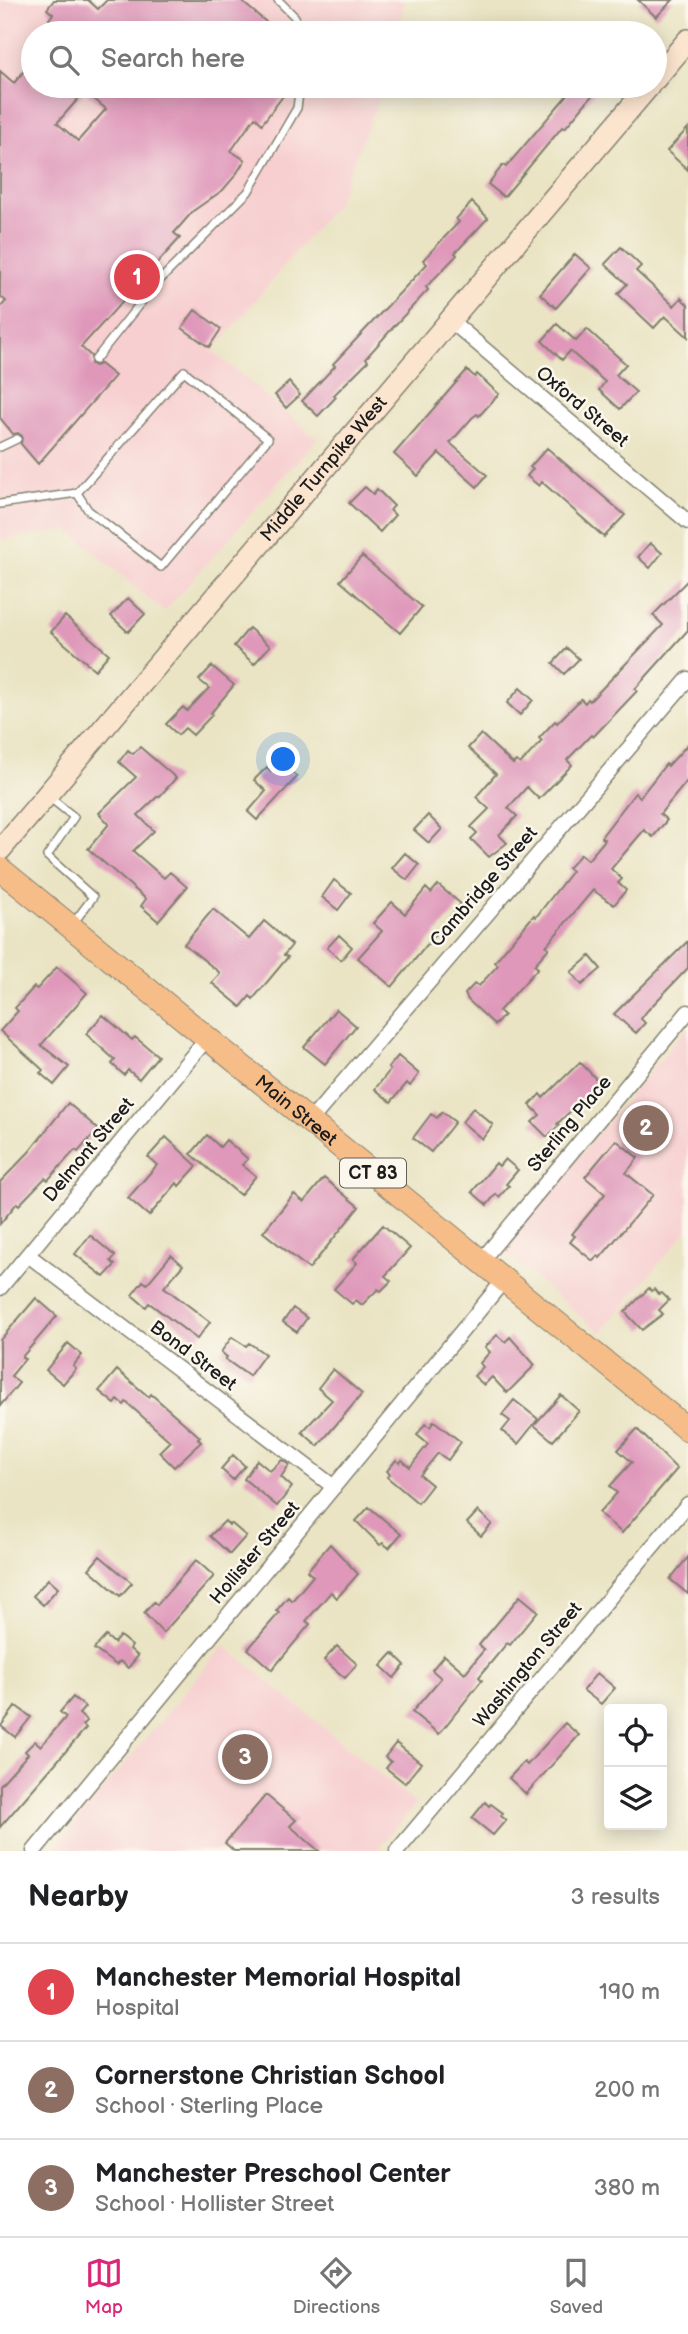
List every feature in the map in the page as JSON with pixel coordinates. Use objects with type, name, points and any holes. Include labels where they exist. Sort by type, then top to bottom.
[{"type":"main road","points":[[667,65],[688,40]]},
{"type":"main road","name":"Middle Turnpike West","points":[[0,850],[639,98]]},
{"type":"main road","name":"Main Street","points":[[0,869],[688,1430]]},
{"type":"street","name":"Oxford Street","points":[[451,321],[688,522]]},
{"type":"street","name":"Cambridge Street","points":[[310,1121],[688,679]]},
{"type":"street","name":"Sterling Place","points":[[481,1261],[688,1012]]},
{"type":"street","name":"Delmont Street","points":[[0,1288],[208,1037]]},
{"type":"street","name":"Bond Street","points":[[28,1255],[334,1487]]},
{"type":"street","name":"Hollister Street","points":[[34,1851],[504,1280]]},
{"type":"street","name":"Washington Street","points":[[397,1851],[688,1504]]},
{"type":"lane","points":[[278,0],[296,21]]},
{"type":"lane","points":[[95,360],[154,286],[248,192],[297,107],[298,98]]},
{"type":"lane","points":[[0,504],[77,493],[184,371],[268,439],[161,567],[88,510],[77,493]]},
{"type":"lane","points":[[0,447],[17,439]]},
{"type":"lane","points":[[46,794],[75,817],[47,856],[93,897],[71,926]]},
{"type":"shaded area","points":[[0,0],[404,0],[401,21],[21,21],[21,98],[379,98],[336,204],[213,351],[317,439],[164,612],[69,530],[0,540]]},
{"type":"shaded area","points":[[688,1026],[688,1229],[601,1333],[501,1250]]},
{"type":"shaded area","points":[[224,1645],[416,1804],[376,1851],[52,1851]]},
{"type":"building","points":[[54,0],[88,0],[98,9],[107,0],[240,0],[265,21],[51,21],[49,19],[53,14],[47,9]]},
{"type":"building","points":[[638,0],[673,0],[656,17]]},
{"type":"building","points":[[0,71],[14,83],[21,75],[21,98],[79,98],[57,123],[78,141],[106,109],[93,98],[282,98],[262,124],[255,117],[231,151],[245,160],[235,176],[223,190],[193,211],[174,233],[180,238],[81,347],[91,356],[91,364],[100,364],[115,376],[38,464],[21,444],[22,436],[13,434],[0,418],[0,308],[6,301],[0,296]]},
{"type":"building","points":[[565,98],[590,98],[504,197],[488,184],[503,165],[506,167]]},
{"type":"building","points":[[688,128],[688,170],[667,151]]},
{"type":"building","points":[[472,202],[488,218],[455,253],[457,255],[426,287],[428,290],[318,416],[302,401],[427,264],[423,260],[459,222],[456,219]]},
{"type":"building","points":[[621,247],[641,266],[636,271],[674,306],[681,298],[688,305],[688,337],[665,316],[654,328],[618,294],[627,284],[605,264]]},
{"type":"building","points":[[575,254],[591,268],[556,308],[540,294]]},
{"type":"building","points":[[195,310],[221,329],[209,347],[182,328]]},
{"type":"building","points":[[557,324],[576,341],[587,329],[626,364],[616,375],[636,392],[620,409],[599,390],[605,382],[570,351],[562,360],[542,341]]},
{"type":"building","points":[[467,370],[475,377],[477,374],[499,394],[479,416],[477,414],[472,418],[450,443],[487,475],[477,487],[439,453],[418,476],[394,454]]},
{"type":"building","points":[[289,382],[300,395],[286,408],[275,395]]},
{"type":"building","points":[[547,448],[625,515],[604,537],[542,482],[539,486],[527,476],[533,469],[530,467]]},
{"type":"building","points":[[365,487],[373,494],[377,489],[394,506],[390,510],[395,515],[380,532],[349,503]]},
{"type":"building","points":[[650,543],[662,553],[650,568],[638,557]]},
{"type":"building","points":[[362,556],[422,607],[400,633],[340,581]]},
{"type":"building","points":[[688,580],[688,630],[635,689],[637,691],[567,760],[572,765],[539,799],[527,787],[508,808],[517,816],[499,835],[507,843],[489,857],[471,839],[477,833],[471,827],[489,809],[476,797],[496,774],[468,748],[481,734],[513,764],[516,761],[520,764],[542,741],[539,738],[555,721],[557,723],[581,699],[585,703],[588,699],[590,701],[663,625],[653,615]]},
{"type":"building","points":[[128,598],[145,614],[128,632],[111,616]]},
{"type":"building","points":[[65,616],[109,654],[95,670],[51,632]]},
{"type":"building","points":[[249,628],[270,646],[254,664],[234,646]]},
{"type":"building","points":[[567,648],[579,659],[564,674],[553,663]]},
{"type":"building","points":[[212,666],[234,685],[193,735],[185,728],[178,735],[166,724],[183,707],[187,711],[209,688],[199,680]]},
{"type":"building","points":[[520,688],[533,700],[520,715],[507,703]]},
{"type":"building","points":[[688,744],[688,780],[660,814],[667,820],[653,837],[644,830],[611,869],[622,879],[618,883],[626,890],[614,905],[593,890],[546,946],[549,948],[534,965],[538,968],[499,1011],[504,1015],[495,1025],[465,994],[475,983],[479,986],[498,965],[495,962],[501,954],[534,915],[536,917],[572,871],[568,868],[581,854],[588,860],[605,840],[601,837],[635,793],[640,797],[666,764],[668,766]]},
{"type":"building","points":[[140,747],[176,778],[138,815],[154,831],[133,851],[164,878],[170,872],[187,887],[158,921],[141,906],[146,899],[88,849],[109,824],[99,813],[136,777],[119,762],[128,750],[133,754]]},
{"type":"building","points":[[280,761],[297,777],[257,820],[248,812],[266,791],[254,780],[267,767],[271,771]]},
{"type":"building","points":[[428,815],[442,829],[429,843],[414,830]]},
{"type":"building","points":[[405,853],[419,865],[407,880],[392,868]]},
{"type":"building","points":[[334,880],[351,893],[338,910],[322,897]]},
{"type":"building","points":[[438,885],[461,904],[392,987],[358,958],[382,931],[373,923],[392,902],[405,914],[426,888],[431,893]]},
{"type":"building","points":[[213,909],[249,939],[264,921],[292,945],[284,955],[288,957],[253,999],[250,996],[241,1007],[212,983],[220,973],[184,944]]},
{"type":"building","points":[[339,935],[352,947],[341,960],[327,948]]},
{"type":"building","points":[[688,941],[688,968],[647,1011],[641,1019],[645,1023],[636,1033],[614,1014]]},
{"type":"building","points":[[590,956],[601,969],[582,985],[571,972]]},
{"type":"building","points":[[57,967],[87,993],[41,1045],[69,1067],[54,1085],[40,1073],[43,1070],[0,1031],[18,1011],[15,1008]]},
{"type":"building","points":[[336,1009],[356,1026],[325,1064],[304,1047]]},
{"type":"building","points":[[103,1015],[132,1040],[135,1037],[158,1056],[139,1079],[128,1070],[124,1075],[112,1064],[115,1060],[86,1034]]},
{"type":"building","points":[[398,1056],[419,1074],[410,1086],[407,1083],[391,1102],[375,1089]]},
{"type":"building","points":[[580,1062],[598,1081],[591,1088],[593,1090],[547,1137],[532,1122],[540,1115],[530,1105],[540,1094],[543,1098]]},
{"type":"building","points":[[68,1103],[98,1129],[48,1180],[45,1178],[19,1205],[17,1203],[0,1224],[0,1182],[29,1152]]},
{"type":"building","points":[[473,1108],[493,1125],[482,1139],[462,1122]]},
{"type":"building","points":[[442,1112],[455,1122],[431,1152],[413,1138],[431,1114],[437,1118]]},
{"type":"building","points":[[207,1135],[220,1147],[226,1140],[248,1159],[242,1165],[256,1176],[240,1195],[191,1154]]},
{"type":"building","points":[[166,1137],[197,1166],[179,1186],[177,1183],[149,1216],[128,1198],[157,1165],[148,1157]]},
{"type":"building","points":[[616,1140],[638,1158],[626,1173],[653,1195],[600,1258],[598,1256],[593,1261],[570,1242],[575,1236],[572,1234],[605,1194],[585,1177]]},
{"type":"building","points":[[505,1159],[518,1170],[506,1184],[509,1186],[499,1197],[496,1194],[487,1205],[472,1192],[496,1163],[499,1166]]},
{"type":"building","points":[[324,1178],[359,1207],[309,1269],[263,1232],[294,1194],[304,1202]]},
{"type":"building","points":[[383,1225],[410,1248],[385,1276],[391,1281],[381,1291],[378,1289],[362,1305],[356,1300],[352,1304],[334,1289],[357,1263],[353,1259]]},
{"type":"building","points":[[90,1235],[115,1256],[111,1261],[115,1265],[104,1277],[75,1254]]},
{"type":"building","points":[[171,1255],[183,1265],[164,1287],[210,1322],[197,1339],[149,1303],[146,1307],[132,1295],[143,1281],[147,1284]]},
{"type":"building","points":[[649,1288],[658,1294],[662,1293],[669,1300],[659,1310],[663,1314],[642,1330],[625,1312]]},
{"type":"building","points":[[36,1298],[57,1316],[22,1357],[25,1359],[11,1376],[19,1383],[0,1406],[0,1340]]},
{"type":"building","points":[[293,1308],[307,1318],[297,1332],[283,1322]]},
{"type":"building","points":[[497,1335],[505,1342],[510,1337],[535,1365],[507,1393],[492,1377],[484,1385],[474,1376],[483,1367],[480,1363],[490,1352],[485,1347]]},
{"type":"building","points":[[232,1337],[246,1346],[249,1343],[265,1354],[249,1376],[225,1359],[227,1357],[221,1352]]},
{"type":"building","points":[[68,1343],[82,1355],[73,1366],[76,1369],[63,1384],[46,1370]]},
{"type":"building","points":[[333,1369],[362,1394],[318,1446],[302,1432],[332,1400],[318,1388]]},
{"type":"building","points":[[117,1370],[149,1397],[151,1394],[200,1437],[198,1439],[201,1442],[174,1467],[159,1452],[170,1441],[126,1402],[124,1405],[118,1400],[115,1404],[99,1391]]},
{"type":"building","points":[[561,1395],[579,1411],[553,1441],[534,1425]]},
{"type":"building","points":[[514,1400],[538,1419],[518,1444],[502,1431],[510,1421],[502,1415]]},
{"type":"building","points":[[434,1421],[461,1442],[448,1460],[438,1453],[420,1475],[432,1485],[418,1503],[387,1477],[390,1474],[387,1471],[396,1460],[400,1463],[402,1460],[410,1467],[428,1444],[417,1435],[425,1424],[430,1427]]},
{"type":"building","points":[[637,1429],[677,1469],[622,1533],[599,1513],[617,1493],[610,1486],[632,1462],[618,1450]]},
{"type":"building","points":[[233,1455],[245,1466],[233,1480],[221,1469]]},
{"type":"building","points":[[257,1460],[270,1471],[282,1460],[289,1465],[281,1477],[292,1487],[277,1506],[244,1479]]},
{"type":"building","points":[[369,1507],[401,1534],[389,1548],[383,1543],[380,1545],[356,1521]]},
{"type":"building","points":[[478,1511],[492,1524],[481,1536],[467,1523]]},
{"type":"building","points":[[225,1521],[246,1536],[230,1554],[210,1536]]},
{"type":"building","points":[[330,1544],[358,1574],[337,1598],[331,1592],[306,1621],[310,1624],[272,1670],[248,1649],[279,1613],[276,1611],[288,1597],[292,1601],[313,1576],[307,1571]]},
{"type":"building","points":[[100,1556],[132,1583],[120,1596],[89,1569]]},
{"type":"building","points":[[688,1557],[688,1594],[670,1579]]},
{"type":"building","points":[[196,1560],[214,1576],[163,1633],[144,1613],[154,1602],[157,1605]]},
{"type":"building","points":[[48,1579],[58,1588],[43,1605],[33,1596]]},
{"type":"building","points":[[520,1596],[538,1611],[479,1677],[482,1680],[439,1734],[412,1712],[441,1678],[432,1670],[444,1655],[465,1673],[484,1650],[479,1645]]},
{"type":"building","points":[[106,1636],[114,1643],[120,1636],[132,1646],[130,1649],[138,1656],[128,1668],[120,1661],[116,1665],[94,1649]]},
{"type":"building","points":[[337,1646],[357,1664],[345,1678],[324,1660]]},
{"type":"building","points":[[393,1653],[405,1665],[394,1678],[381,1666]]},
{"type":"building","points":[[597,1673],[615,1688],[601,1704],[583,1690]]},
{"type":"building","points":[[73,1697],[85,1707],[79,1714],[87,1721],[83,1725],[86,1728],[0,1827],[0,1785],[28,1754],[25,1751],[35,1741],[41,1746],[66,1717],[60,1712]]},
{"type":"building","points":[[16,1706],[31,1717],[15,1737],[1,1726]]},
{"type":"building","points":[[565,1723],[579,1735],[526,1794],[509,1778],[524,1762],[527,1765]]},
{"type":"building","points":[[396,1743],[421,1763],[405,1783],[386,1768],[391,1762],[385,1757]]},
{"type":"building","points":[[266,1795],[296,1820],[290,1826],[319,1851],[234,1851],[225,1843]]},
{"type":"building","points":[[485,1802],[503,1813],[501,1816],[506,1820],[493,1835],[472,1818]]},
{"type":"place","name":"Manchester Memorial Hospital","points":[[137,277]]},
{"type":"place","name":"Cornerstone Christian School","points":[[646,1128]]},
{"type":"place","name":"Manchester Preschool Center","points":[[245,1757]]}]
